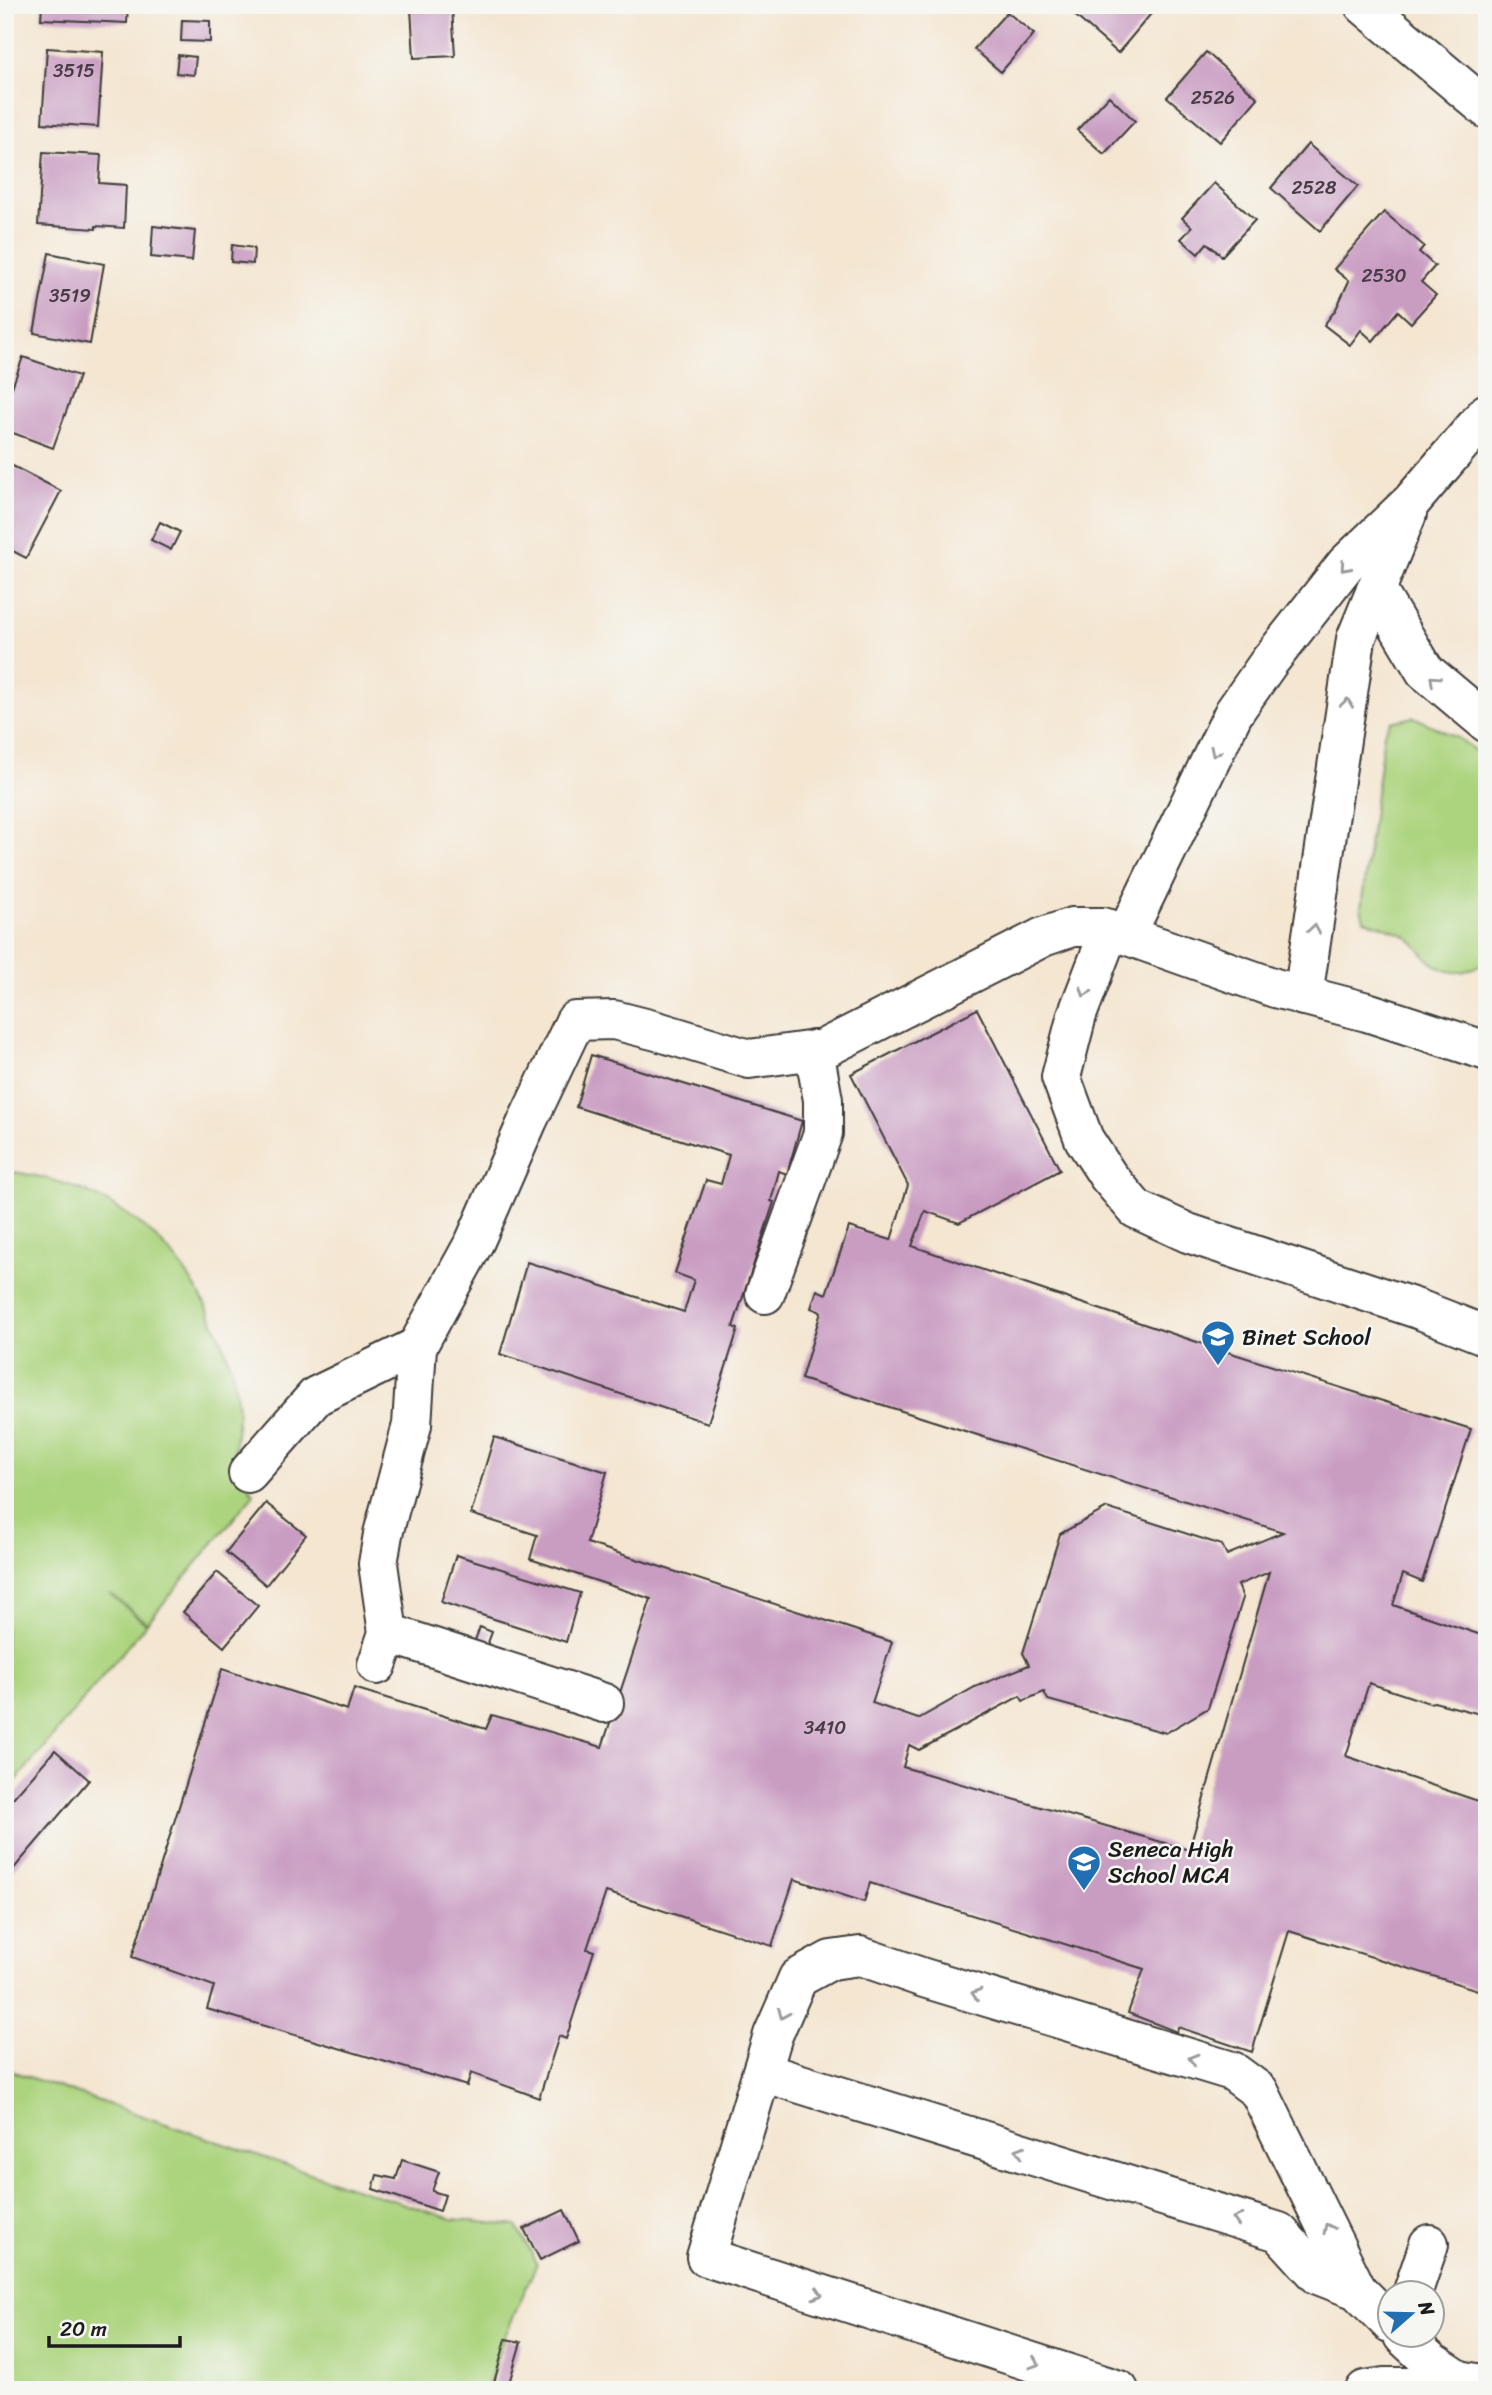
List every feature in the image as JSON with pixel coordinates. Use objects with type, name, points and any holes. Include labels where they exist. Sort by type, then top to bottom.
[{"type":"street","points":[[1364,5],[1487,109]]},
{"type":"street","points":[[1487,413],[1411,502],[1346,564],[1269,662],[1234,712],[1077,1015],[1060,1077],[1084,1139],[1108,1176],[1136,1209],[1188,1233],[1418,1309],[1487,1336]]},
{"type":"street","points":[[1303,996],[1356,639],[1411,502]]},
{"type":"street","points":[[1376,589],[1425,671],[1487,723]]},
{"type":"street","points":[[604,1703],[383,1649],[378,1564],[383,1534],[412,1425],[417,1347],[475,1241],[528,1119],[575,1021],[614,1020],[749,1059],[823,1049],[1043,937],[1072,927],[1103,927],[1275,988],[1367,1012],[1487,1051]]},
{"type":"street","points":[[765,1294],[823,1133],[823,1100],[814,1050]]},
{"type":"street","points":[[248,1474],[316,1396],[417,1347]]},
{"type":"street","points":[[1119,2390],[706,2258],[773,2035],[798,1978],[831,1960],[860,1956],[924,1978],[1233,2071],[1259,2091],[1357,2290],[1376,2308]]},
{"type":"street","points":[[762,2072],[1279,2232],[1318,2275],[1357,2290]]},
{"type":"street","points":[[1417,2280],[1429,2244]]},
{"type":"street","points":[[1418,2350],[1430,2361],[1473,2383]]},
{"type":"street","points":[[1365,2390],[1473,2383]]},
{"type":"green space","points":[[1414,717],[1460,739],[1487,760],[1487,954],[1484,962],[1463,972],[1450,972],[1436,966],[1413,941],[1394,930],[1364,920],[1361,908],[1384,733],[1391,722]]},
{"type":"green space","points":[[5,1171],[38,1176],[98,1197],[149,1231],[171,1253],[207,1308],[227,1356],[238,1409],[235,1462],[254,1494],[147,1623],[109,1593],[146,1624],[5,1794]]},
{"type":"green space","points":[[5,2069],[452,2219],[517,2226],[537,2263],[501,2345],[487,2390],[5,2390]]},
{"type":"building","points":[[42,5],[128,5],[127,23],[41,19]]},
{"type":"building","points":[[1063,5],[1151,5],[1155,9],[1118,53]]},
{"type":"building","points":[[452,7],[455,56],[414,58],[411,9]]},
{"type":"building","points":[[1007,12],[1034,34],[1001,72],[974,49]]},
{"type":"building","points":[[182,20],[210,21],[210,42],[181,41]]},
{"type":"building","points":[[47,48],[103,52],[98,127],[42,123]]},
{"type":"building","points":[[1206,52],[1258,98],[1220,142],[1167,97]]},
{"type":"building","points":[[178,55],[196,57],[194,75],[176,73]]},
{"type":"building","points":[[1109,96],[1135,121],[1104,154],[1077,130]]},
{"type":"building","points":[[1308,144],[1358,186],[1320,231],[1271,188]]},
{"type":"building","points":[[43,152],[101,155],[99,183],[126,185],[124,228],[38,225]]},
{"type":"building","points":[[1214,183],[1255,220],[1222,256],[1207,243],[1198,254],[1181,239],[1192,227],[1182,218]]},
{"type":"building","points":[[1384,212],[1424,246],[1419,252],[1435,266],[1421,282],[1436,295],[1411,323],[1398,311],[1373,341],[1361,330],[1350,345],[1324,325],[1336,309],[1349,281],[1334,269]]},
{"type":"building","points":[[153,226],[195,231],[192,261],[151,257]]},
{"type":"building","points":[[232,245],[254,248],[253,264],[231,262]]},
{"type":"building","points":[[49,253],[104,264],[90,344],[34,333]]},
{"type":"building","points":[[23,357],[79,376],[53,448],[5,430],[5,407]]},
{"type":"building","points":[[5,462],[61,491],[26,558],[5,547]]},
{"type":"building","points":[[160,522],[180,532],[171,550],[151,540]]},
{"type":"building","points":[[977,1009],[1060,1170],[959,1223],[925,1211],[912,1246],[1206,1345],[1471,1429],[1422,1582],[1403,1574],[1393,1605],[1487,1637],[1487,1683],[1480,1714],[1429,1703],[1369,1683],[1346,1756],[1487,1804],[1487,1993],[1289,1931],[1252,2052],[1178,2027],[1177,2032],[1128,2013],[1144,1969],[870,1883],[864,1902],[794,1879],[772,1946],[606,1892],[587,1949],[594,1951],[566,2039],[559,2036],[539,2098],[471,2073],[467,2086],[207,2009],[214,1986],[132,1957],[222,1669],[347,1710],[354,1688],[486,1729],[492,1715],[602,1747],[651,1599],[530,1559],[537,1535],[471,1514],[494,1437],[607,1472],[587,1543],[892,1642],[872,1703],[918,1719],[975,1687],[1029,1665],[1023,1653],[1060,1534],[1107,1508],[1222,1545],[1227,1555],[1283,1532],[801,1379],[821,1312],[811,1308],[817,1290],[826,1294],[849,1227],[891,1240],[908,1185],[851,1074]],"holes":[[[1269,1572],[1189,1850],[903,1767],[909,1745],[919,1750],[1020,1696],[1023,1701],[1044,1692],[1048,1700],[1166,1733],[1208,1708],[1243,1598],[1238,1585]]]},
{"type":"building","points":[[591,1055],[802,1121],[787,1174],[779,1171],[771,1201],[774,1202],[733,1327],[738,1329],[708,1423],[500,1354],[527,1262],[684,1312],[694,1280],[675,1273],[706,1180],[721,1184],[729,1155],[576,1107]]},
{"type":"building","points":[[266,1503],[306,1535],[266,1585],[226,1552]]},
{"type":"building","points":[[456,1555],[580,1593],[566,1642],[441,1602]]},
{"type":"building","points":[[217,1572],[258,1606],[224,1647],[183,1612]]},
{"type":"building","points":[[480,1627],[492,1632],[486,1648],[474,1643]]},
{"type":"building","points":[[55,1750],[89,1780],[5,1879],[5,1807]]},
{"type":"building","points":[[402,2160],[439,2172],[432,2191],[445,2195],[440,2211],[373,2189],[377,2175],[396,2179]]},
{"type":"building","points":[[564,2210],[579,2241],[540,2260],[524,2229]]},
{"type":"building","points":[[506,2339],[521,2342],[507,2390],[492,2390]]},
{"type":"place","name":"Binet School","points":[[1218,1367]]},
{"type":"place","name":"Seneca High School MCA","points":[[1084,1892]]}]
